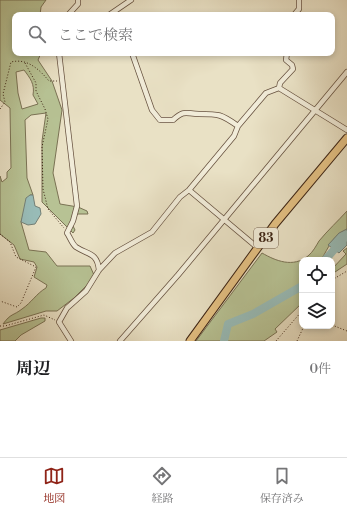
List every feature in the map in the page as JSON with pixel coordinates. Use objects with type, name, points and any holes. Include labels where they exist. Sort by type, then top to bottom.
[{"type":"main road","name":"83","points":[[190,341],[206,322],[241,269],[294,201],[347,138]]},
{"type":"street","points":[[71,12],[78,4],[78,0]]},
{"type":"street","points":[[113,12],[131,0]]},
{"type":"street","points":[[296,12],[299,9],[299,0]]},
{"type":"street","points":[[59,56],[77,206],[73,221],[67,233],[75,246],[90,252],[98,262],[99,270]]},
{"type":"street","points":[[133,56],[152,110],[160,120],[173,120],[179,114],[186,112],[198,114],[218,114],[238,126]]},
{"type":"street","points":[[279,88],[280,83],[293,69],[292,65],[286,60],[287,56]]},
{"type":"street","points":[[120,341],[178,275],[223,219],[347,72]]},
{"type":"street","points":[[71,341],[59,322],[67,308],[86,291],[99,270],[115,253],[152,232],[180,197],[189,190],[234,136],[238,126],[266,93],[279,88]]},
{"type":"street","points":[[279,88],[347,130]]},
{"type":"street","points":[[189,190],[258,248]]},
{"type":"path","points":[[0,109],[5,102],[2,94],[11,62],[18,60],[34,65],[49,81],[62,81]]},
{"type":"path","points":[[25,63],[36,83],[36,90],[46,109],[48,119],[42,147],[43,189],[48,208],[67,233]]},
{"type":"path","points":[[0,234],[10,242],[16,257],[36,267],[21,303],[17,307],[0,301]]},
{"type":"path","points":[[335,278],[347,271]]},
{"type":"path","points":[[276,341],[299,314]]},
{"type":"path","points":[[0,326],[5,326],[44,315],[59,322]]},
{"type":"path","points":[[335,326],[347,331]]},
{"type":"path","points":[[297,341],[303,329]]},
{"type":"green space","points":[[0,0],[46,0],[41,7],[40,12],[12,12],[12,56],[40,56],[38,60],[52,81],[62,110],[53,173],[60,204],[78,207],[87,211],[88,214],[77,214],[72,224],[75,230],[73,233],[42,202],[42,141],[46,113],[31,115],[25,120],[27,178],[33,195],[30,195],[21,222],[29,250],[46,252],[57,266],[90,266],[94,275],[93,279],[74,298],[57,311],[46,311],[3,324],[10,316],[28,304],[46,288],[47,285],[34,277],[37,267],[34,262],[20,259],[14,245],[0,234],[0,176],[2,182],[7,178],[7,172],[11,168],[10,108],[0,100]],"holes":[[[24,70],[32,81],[33,95],[38,104],[22,109],[18,93],[16,72]]]},
{"type":"green space","points":[[347,211],[347,229],[334,238],[323,257],[306,257],[322,237]]},
{"type":"green space","points":[[347,248],[347,264],[335,272],[335,266],[346,254],[343,251]]},
{"type":"green space","points":[[262,253],[273,259],[285,262],[299,261],[299,306],[275,329],[277,332],[264,341],[196,341]]},
{"type":"green space","points":[[45,318],[45,321],[21,335],[15,341],[0,341],[0,330]]},
{"type":"water","points":[[33,195],[35,206],[40,208],[41,214],[35,224],[28,225],[21,222],[26,198]]},
{"type":"water","points":[[347,229],[347,245],[339,253],[328,245],[339,233]]},
{"type":"waterway","points":[[328,257],[347,235]]},
{"type":"waterway","points":[[224,341],[228,324],[253,314],[299,288]]}]
